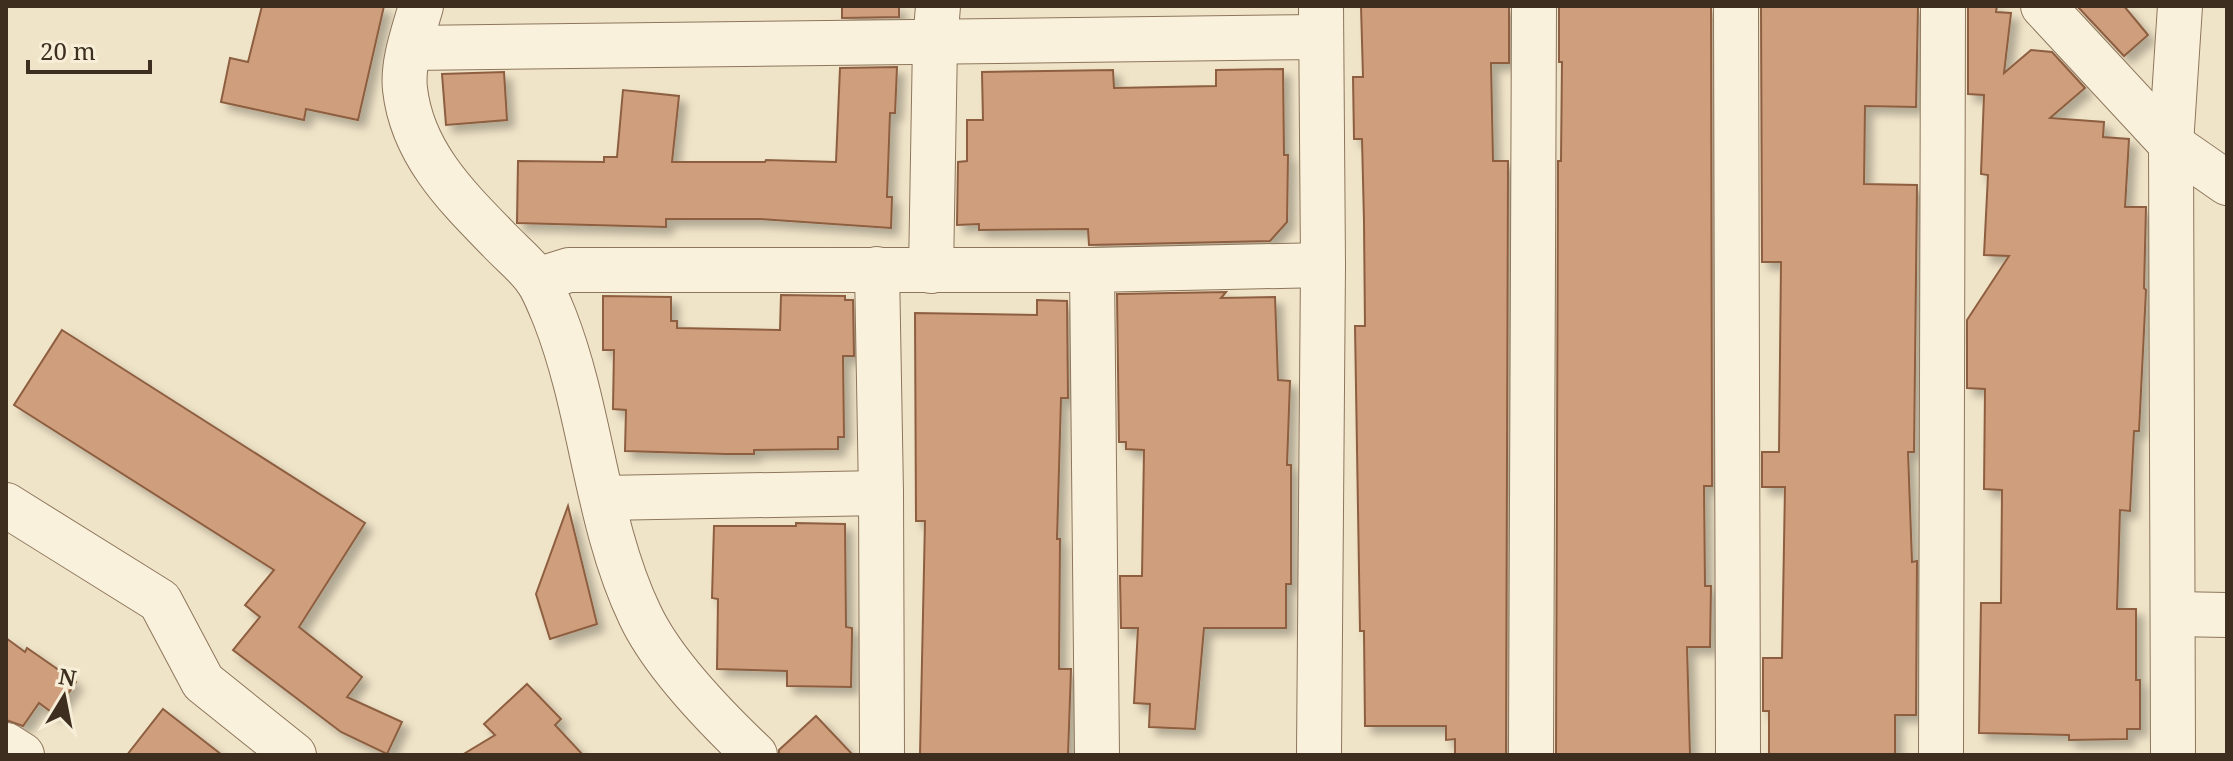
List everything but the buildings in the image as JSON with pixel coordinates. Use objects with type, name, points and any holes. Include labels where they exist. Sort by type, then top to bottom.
[{"type":"street","points":[[421,6],[410,48],[405,88],[426,154],[450,190],[537,280],[555,318],[624,575],[641,617],[672,663],[719,721],[755,755]]},
{"type":"street","points":[[1531,755],[1534,6]]},
{"type":"street","points":[[1736,6],[1738,755]]},
{"type":"street","points":[[1941,755],[1943,6]]},
{"type":"street","points":[[2043,6],[2171,144],[2227,183]]},
{"type":"street","points":[[2173,755],[2171,144],[2180,6]]},
{"type":"street","points":[[410,48],[936,25],[1321,22],[1323,265],[1319,754]]},
{"type":"street","points":[[931,271],[936,25]]},
{"type":"street","points":[[537,280],[569,270],[1092,270],[1323,265]]},
{"type":"street","points":[[877,269],[882,755]]},
{"type":"street","points":[[1092,270],[1097,755]]},
{"type":"street","points":[[603,498],[881,493]]},
{"type":"street","points":[[6,505],[160,601],[203,682],[294,755]]},
{"type":"street","points":[[2173,614],[2227,615]]},
{"type":"street","points":[[6,745],[22,755]]},
{"type":"street","points":[[1307,755],[1325,755]]}]
